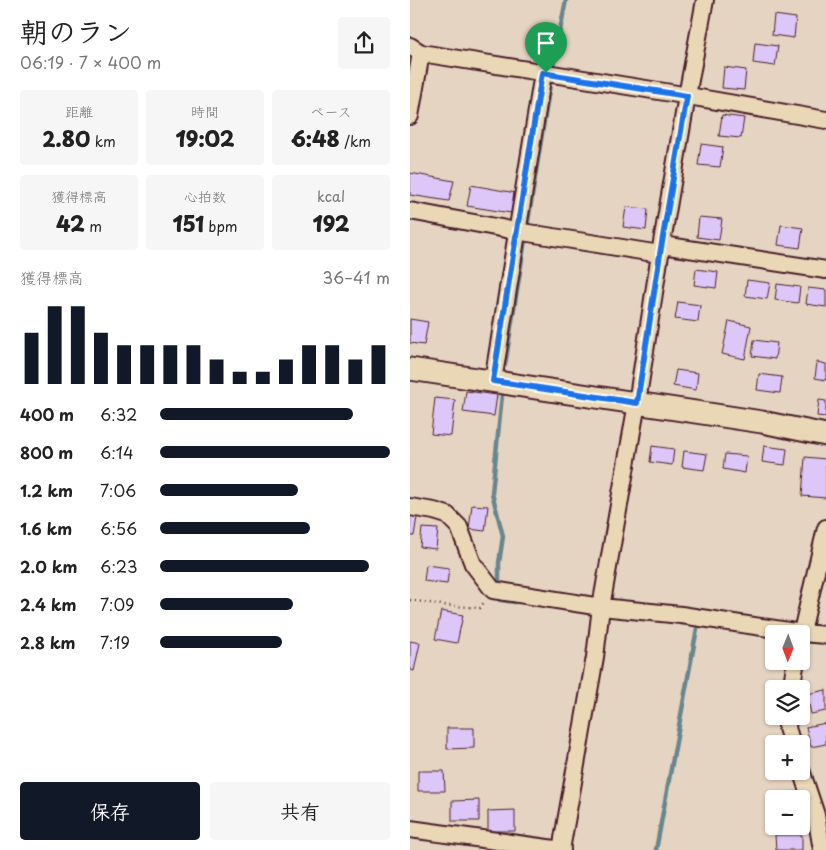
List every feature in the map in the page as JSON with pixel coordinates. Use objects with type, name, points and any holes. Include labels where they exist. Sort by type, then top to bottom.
[{"type":"main road","points":[[410,369],[762,422],[826,435]]},
{"type":"street","points":[[410,829],[562,850],[661,250],[705,0]]},
{"type":"street","points":[[410,116],[416,49],[548,74],[826,120]]},
{"type":"street","points":[[493,381],[514,250],[522,231],[530,154],[548,74]]},
{"type":"street","points":[[410,211],[522,231],[826,270]]},
{"type":"street","points":[[410,507],[447,515],[459,527],[473,564],[493,590],[601,607],[681,615],[765,628]]},
{"type":"street","points":[[804,625],[826,528]]},
{"type":"street","points":[[810,634],[826,635]]},
{"type":"street","points":[[804,780],[816,815],[822,850]]},
{"type":"path","points":[[410,600],[480,608],[493,590]]},
{"type":"building","points":[[774,15],[796,18],[794,38],[772,35]]},
{"type":"building","points":[[755,43],[778,46],[775,66],[753,63]]},
{"type":"building","points":[[724,67],[746,70],[744,90],[722,88]]},
{"type":"building","points":[[722,115],[744,118],[741,138],[719,136]]},
{"type":"building","points":[[701,144],[723,147],[720,167],[698,165]]},
{"type":"building","points":[[410,173],[454,181],[449,201],[410,195]]},
{"type":"building","points":[[471,185],[516,193],[511,213],[467,206]]},
{"type":"building","points":[[626,207],[648,209],[646,230],[623,227]]},
{"type":"building","points":[[699,217],[722,219],[719,240],[697,237]]},
{"type":"building","points":[[781,225],[803,228],[800,248],[778,245]]},
{"type":"building","points":[[696,269],[718,272],[716,288],[694,285]]},
{"type":"building","points":[[747,280],[770,283],[767,299],[745,296]]},
{"type":"building","points":[[777,284],[800,287],[798,303],[775,300]]},
{"type":"building","points":[[808,288],[826,290],[826,307],[806,304]]},
{"type":"building","points":[[678,302],[700,305],[698,322],[675,319]]},
{"type":"building","points":[[410,319],[428,322],[424,345],[410,343]]},
{"type":"building","points":[[729,321],[751,326],[745,359],[722,354]]},
{"type":"building","points":[[754,340],[777,343],[775,359],[752,356]]},
{"type":"building","points":[[817,362],[826,364],[826,380],[815,378]]},
{"type":"building","points":[[676,370],[698,373],[696,390],[673,386]]},
{"type":"building","points":[[759,374],[782,377],[780,393],[757,390]]},
{"type":"building","points":[[466,391],[497,395],[494,416],[463,412]]},
{"type":"building","points":[[435,398],[455,400],[451,436],[431,434]]},
{"type":"building","points":[[819,400],[826,401],[826,417],[817,416]]},
{"type":"building","points":[[652,446],[674,449],[672,465],[650,462]]},
{"type":"building","points":[[764,446],[787,449],[785,465],[762,462]]},
{"type":"building","points":[[684,451],[707,454],[704,470],[682,467]]},
{"type":"building","points":[[725,454],[747,456],[745,473],[723,469]]},
{"type":"building","points":[[805,457],[826,459],[826,498],[802,496]]},
{"type":"building","points":[[472,505],[488,506],[485,531],[469,529]]},
{"type":"building","points":[[410,516],[417,517],[414,536],[410,536]]},
{"type":"building","points":[[422,528],[438,529],[436,549],[420,547]]},
{"type":"building","points":[[426,565],[449,568],[447,584],[424,581]]},
{"type":"building","points":[[441,611],[463,615],[457,643],[435,639]]},
{"type":"building","points":[[410,641],[420,643],[414,671],[410,670]]},
{"type":"building","points":[[826,690],[826,711],[811,714],[810,693]]},
{"type":"building","points":[[826,723],[826,744],[811,747],[810,735],[808,735],[806,727]]},
{"type":"building","points":[[447,728],[474,728],[474,748],[447,749]]},
{"type":"building","points":[[418,771],[444,771],[445,791],[418,791]]},
{"type":"building","points":[[479,800],[479,821],[452,821],[452,801]]},
{"type":"building","points":[[515,810],[515,831],[488,831],[488,811]]},
{"type":"building","points":[[775,835],[802,835],[802,850],[776,850]]},
{"type":"waterway","points":[[552,70],[566,0]]},
{"type":"waterway","points":[[505,365],[551,78]]},
{"type":"waterway","points":[[499,582],[499,563],[503,536],[492,493],[502,395]]},
{"type":"waterway","points":[[500,600],[515,602]]},
{"type":"waterway","points":[[656,850],[698,623],[695,623]]},
{"type":"route","points":[[542,73],[546,73],[687,96],[637,403],[493,381],[542,73]]}]
